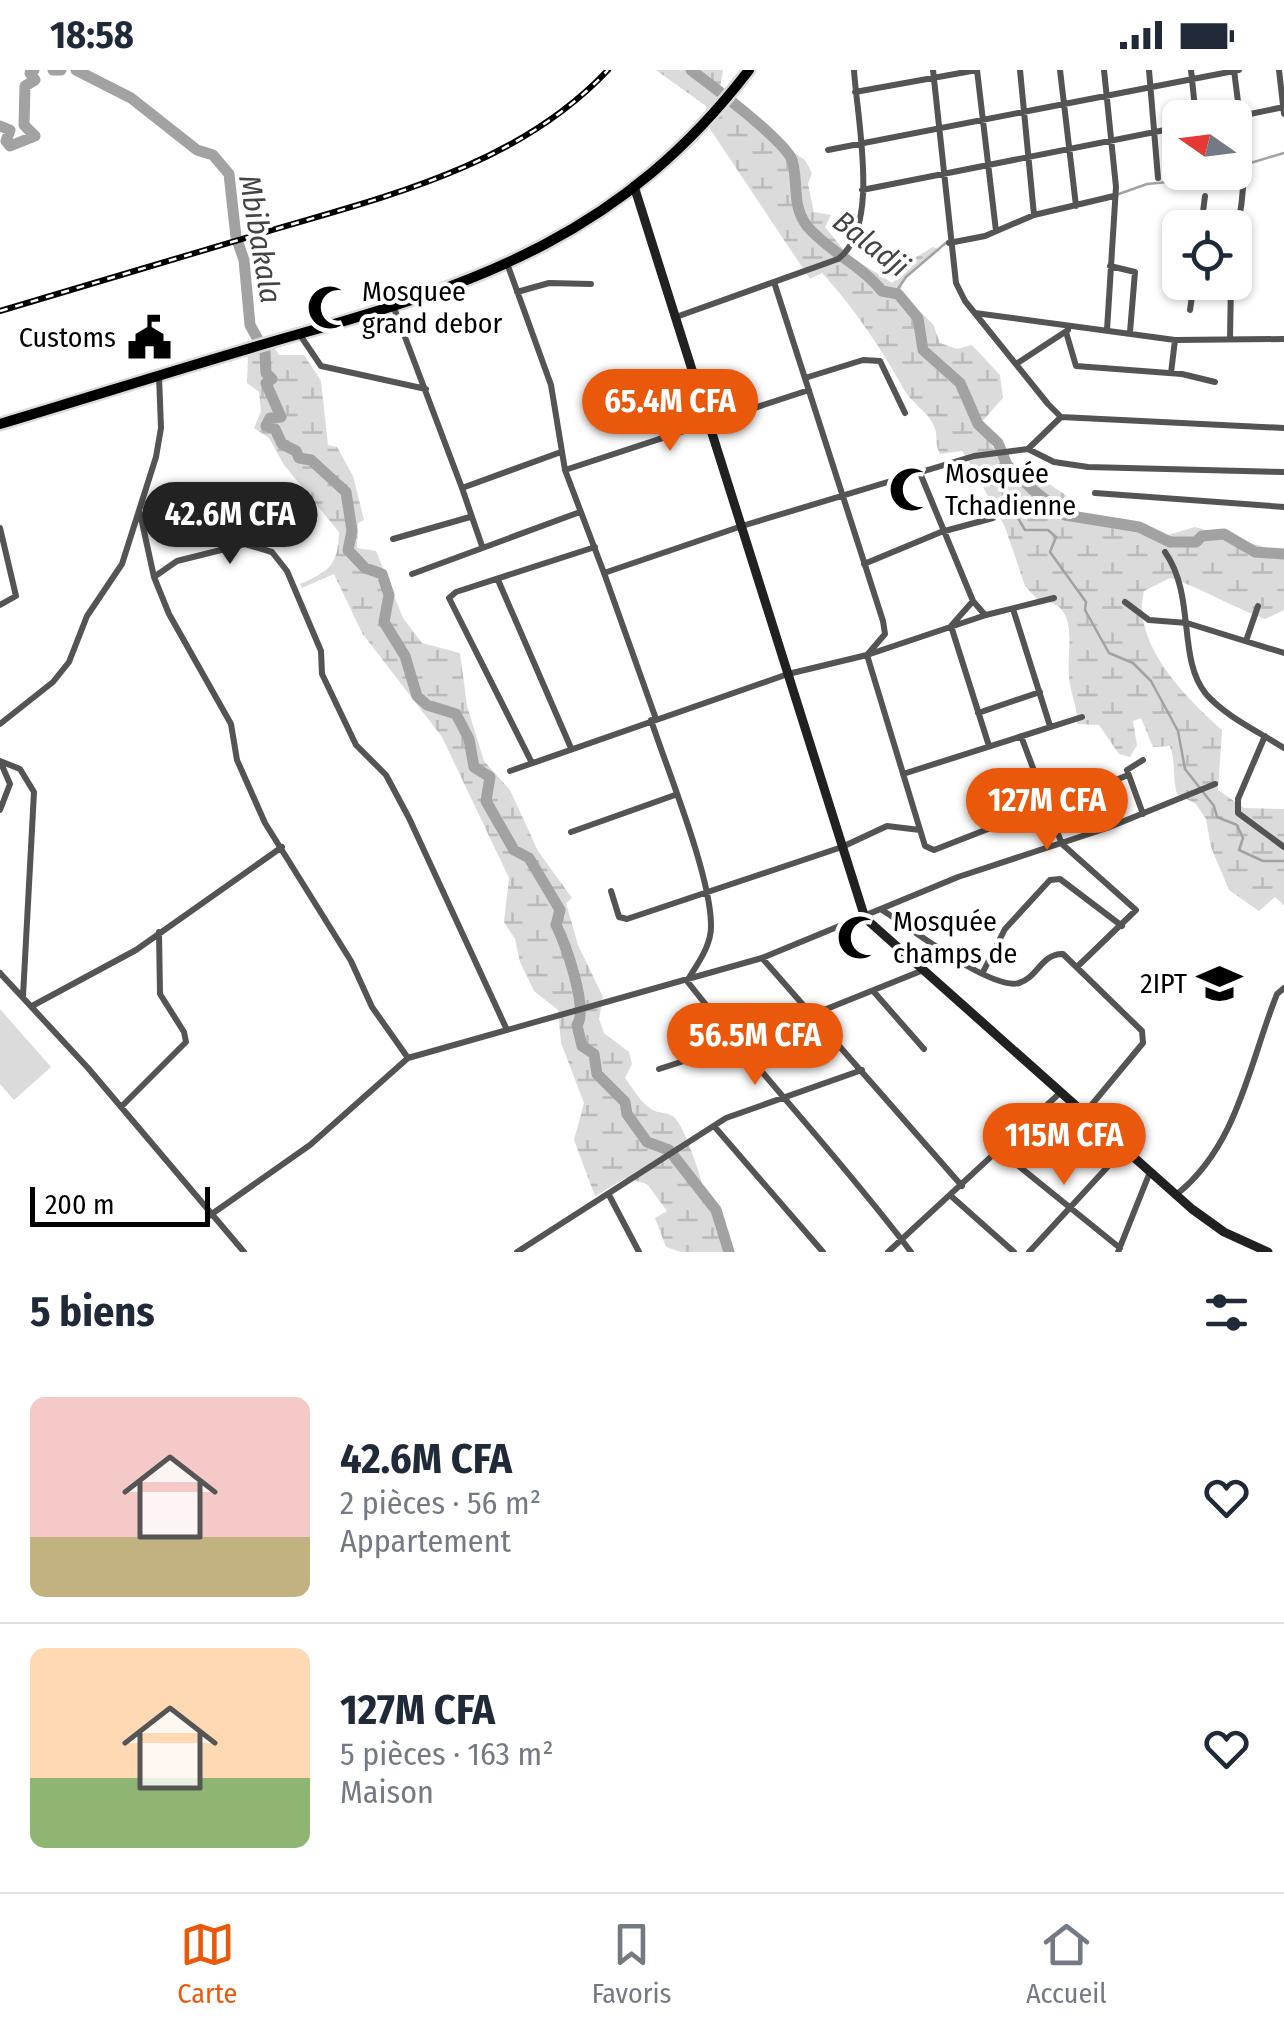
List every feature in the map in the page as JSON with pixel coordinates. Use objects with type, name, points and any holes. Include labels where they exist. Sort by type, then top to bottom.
[{"type":"main road","points":[[0,424],[394,308],[508,266],[556,240],[634,186],[711,116],[749,70]]},
{"type":"street","points":[[676,317],[843,255],[862,226],[854,70]]},
{"type":"street","points":[[855,92],[933,74],[977,70],[996,231]]},
{"type":"street","points":[[1020,70],[1034,215]]},
{"type":"street","points":[[1060,70],[1076,206]]},
{"type":"street","points":[[1104,70],[1114,196],[1106,330]]},
{"type":"street","points":[[1149,70],[1158,178]]},
{"type":"street","points":[[1191,70],[1194,100]]},
{"type":"street","points":[[828,150],[1236,70],[1239,100]]},
{"type":"street","points":[[1252,114],[1284,109],[1279,70]]},
{"type":"street","points":[[933,74],[948,242],[956,282],[975,313],[1061,417],[1284,428]]},
{"type":"street","points":[[862,190],[1162,130]]},
{"type":"street","points":[[634,186],[865,918],[1150,1172],[1224,1232],[1254,1250],[1268,1252]]},
{"type":"street","points":[[948,242],[996,231],[1034,215],[1114,196]]},
{"type":"street","points":[[1204,210],[1205,196]]},
{"type":"street","points":[[508,266],[551,385],[560,420],[565,470],[653,719],[706,892],[710,936],[687,981]]},
{"type":"street","points":[[1110,266],[1135,272],[1130,332]]},
{"type":"street","points":[[774,282],[885,634],[867,656]]},
{"type":"street","points":[[518,292],[549,284],[591,284]]},
{"type":"street","points":[[1190,310],[1191,300]]},
{"type":"street","points":[[1230,339],[1231,300]]},
{"type":"street","points":[[394,308],[482,546]]},
{"type":"street","points":[[975,313],[1070,329],[1130,332],[1176,340],[1284,339]]},
{"type":"street","points":[[1016,364],[1070,329]]},
{"type":"street","points":[[1070,329],[1076,366],[1171,373],[1215,382]]},
{"type":"street","points":[[300,334],[321,366],[427,390]]},
{"type":"street","points":[[1171,373],[1176,340]]},
{"type":"street","points":[[805,378],[863,360],[880,361],[905,413]]},
{"type":"street","points":[[0,724],[53,682],[69,662],[87,616],[122,564],[161,428],[159,376]]},
{"type":"street","points":[[565,470],[809,390]]},
{"type":"street","points":[[1028,449],[1061,417]]},
{"type":"street","points":[[604,573],[742,526],[974,456],[1028,449],[1054,462],[1088,467],[1284,472]]},
{"type":"street","points":[[462,488],[561,452]]},
{"type":"street","points":[[920,473],[941,532],[953,546],[973,601],[986,615]]},
{"type":"street","points":[[1095,494],[1284,507]]},
{"type":"street","points":[[140,512],[154,577],[169,614],[230,724],[237,760],[264,823],[351,961],[372,1007],[408,1058]]},
{"type":"street","points":[[412,574],[580,512]]},
{"type":"street","points":[[393,538],[470,517]]},
{"type":"street","points":[[864,564],[941,532],[993,518]]},
{"type":"street","points":[[0,528],[16,596],[0,604]]},
{"type":"street","points":[[154,577],[178,561],[245,544],[272,552],[287,571],[320,651],[322,674],[356,745],[386,776],[410,818],[507,1030]]},
{"type":"street","points":[[532,764],[449,598],[456,592],[595,548]]},
{"type":"street","points":[[1165,552],[1183,583],[1195,673],[1206,694],[1284,748]]},
{"type":"street","points":[[498,580],[571,748]]},
{"type":"street","points":[[510,771],[788,674],[867,656],[986,615],[1054,598]]},
{"type":"street","points":[[951,626],[973,601]]},
{"type":"street","points":[[1125,602],[1149,620],[1187,624],[1284,653]]},
{"type":"street","points":[[1246,641],[1258,606]]},
{"type":"street","points":[[1013,609],[1050,726]]},
{"type":"street","points":[[951,626],[989,746]]},
{"type":"street","points":[[867,656],[925,846],[934,850],[1049,810],[1128,775]]},
{"type":"street","points":[[978,713],[1040,692]]},
{"type":"street","points":[[903,774],[1082,717]]},
{"type":"street","points":[[1021,736],[1062,844],[1135,906],[1135,914],[1077,968]]},
{"type":"street","points":[[1265,736],[1238,798],[1238,814],[1284,846]]},
{"type":"street","points":[[1142,814],[1128,775],[1129,765],[1143,760]]},
{"type":"street","points":[[0,761],[10,784],[0,810]]},
{"type":"street","points":[[0,761],[20,769],[34,792],[23,997]]},
{"type":"street","points":[[209,1216],[310,1145],[408,1058],[762,958],[958,877],[1062,844],[1215,784]]},
{"type":"street","points":[[572,832],[676,795]]},
{"type":"street","points":[[610,891],[622,920],[842,847],[887,826],[920,830]]},
{"type":"street","points":[[32,1006],[136,950],[282,847]]},
{"type":"street","points":[[983,972],[1005,928],[1036,890],[1056,878],[1122,926]]},
{"type":"street","points":[[882,910],[983,972],[1018,984],[1057,953],[1145,1036],[1084,1114]]},
{"type":"street","points":[[121,1107],[186,1042],[160,994],[159,932]]},
{"type":"street","points":[[762,958],[962,1186]]},
{"type":"street","points":[[814,1014],[921,971]]},
{"type":"street","points":[[0,973],[244,1252]]},
{"type":"street","points":[[687,981],[737,1044],[788,1097],[904,1238],[911,1252]]},
{"type":"street","points":[[1177,1194],[1212,1160],[1235,1113],[1277,994],[1284,988]]},
{"type":"street","points":[[874,992],[924,1049]]},
{"type":"street","points":[[659,1069],[737,1044]]},
{"type":"street","points":[[517,1252],[714,1126],[862,1070]]},
{"type":"street","points":[[888,1252],[1060,1092]]},
{"type":"street","points":[[714,1126],[823,1252]]},
{"type":"street","points":[[1029,1252],[1124,1148]]},
{"type":"street","points":[[1000,1150],[1119,1250],[1150,1172]]},
{"type":"street","points":[[609,1196],[639,1252]]},
{"type":"street","points":[[951,1196],[1014,1252]]},
{"type":"green space","name":"Baladji","points":[[656,70],[723,70],[719,93],[770,137],[805,160],[812,173],[808,184],[814,212],[831,215],[825,227],[848,255],[892,283],[910,268],[913,259],[933,247],[940,250],[904,278],[900,293],[933,324],[940,343],[957,349],[972,345],[1000,375],[1003,398],[979,425],[1002,462],[1049,484],[1079,504],[1076,514],[1089,520],[1141,524],[1161,537],[1195,527],[1284,553],[1284,610],[1265,619],[1170,578],[1144,591],[1142,611],[1153,649],[1165,668],[1222,730],[1218,790],[1244,808],[1284,809],[1284,905],[1275,897],[1259,911],[1229,890],[1211,847],[1206,819],[1196,804],[1177,794],[1170,746],[1153,747],[1141,718],[1133,721],[1137,745],[1130,757],[1119,754],[1099,725],[1077,724],[1069,677],[1066,618],[1061,609],[1038,600],[1025,586],[1005,527],[968,460],[962,451],[940,454],[930,419],[906,393],[834,286],[822,273],[810,279],[710,129],[706,106]]},
{"type":"green space","name":"Mbibakala","points":[[268,337],[279,355],[304,355],[321,381],[328,445],[337,447],[353,476],[364,520],[358,523],[357,548],[376,551],[403,618],[422,643],[460,653],[467,706],[484,761],[510,790],[538,851],[572,898],[566,903],[578,945],[603,997],[599,1019],[604,1033],[629,1052],[632,1064],[625,1078],[640,1099],[651,1109],[675,1118],[681,1128],[704,1195],[720,1209],[732,1252],[681,1252],[666,1247],[655,1218],[667,1211],[647,1184],[626,1178],[595,1196],[574,1140],[584,1103],[561,1043],[558,1010],[534,991],[520,962],[515,939],[504,922],[509,878],[442,737],[362,633],[334,574],[302,588],[300,584],[330,566],[337,553],[339,532],[284,465],[269,438],[254,428],[261,411],[259,392],[247,383],[248,358],[242,343]]},
{"type":"green space","points":[[0,1009],[51,1067],[14,1100],[0,1084]]},
{"type":"waterway","points":[[0,126],[10,130],[6,141],[10,146],[35,136],[24,125],[25,86],[35,80],[30,73],[34,70]]},
{"type":"waterway","points":[[53,70],[61,70]]},
{"type":"waterway","name":"Mbibakala","points":[[76,70],[131,98],[197,150],[213,155],[229,174],[236,237],[244,260],[250,325],[265,352],[266,373],[272,379],[266,383],[281,417],[270,418],[266,426],[275,429],[282,444],[296,451],[299,458],[311,460],[346,492],[352,531],[348,550],[365,568],[382,574],[389,595],[384,622],[405,656],[417,696],[427,705],[456,714],[469,739],[474,767],[490,777],[486,801],[514,850],[529,858],[560,910],[556,925],[578,991],[577,1025],[582,1046],[594,1054],[597,1074],[625,1102],[627,1114],[647,1142],[669,1150],[716,1210],[729,1252]]},
{"type":"waterway","name":"Baladji","points":[[691,70],[786,151],[794,169],[799,210],[807,226],[882,291],[898,294],[918,318],[923,350],[960,383],[978,424],[998,443],[1007,465],[1033,490],[1065,515],[1139,527],[1170,542],[1196,542],[1202,536],[1224,534],[1255,552],[1284,554]]},
{"type":"waterway","points":[[1252,163],[1284,153]]},
{"type":"waterway","points":[[1116,195],[1162,183]]},
{"type":"waterway","points":[[893,296],[906,277],[948,241]]},
{"type":"waterway","points":[[1003,460],[993,476],[1025,530],[1048,530],[1056,537],[1050,552],[1086,602],[1085,610],[1109,653],[1133,663],[1151,681],[1178,731],[1185,769],[1214,806],[1217,817],[1237,825],[1243,838],[1239,850],[1263,861],[1284,861]]},
{"type":"railway","points":[[0,311],[355,206],[447,174],[533,131],[608,70]]},
{"type":"place","name":"Mosquee grand debor","points":[[329,307]]},
{"type":"place","name":"Customs","points":[[149,337]]},
{"type":"place","name":"Mosquée Tchadienne","points":[[912,489]]},
{"type":"place","name":"Mosquée champs de","points":[[860,937]]},
{"type":"place","name":"2IPT","points":[[1220,983]]}]
